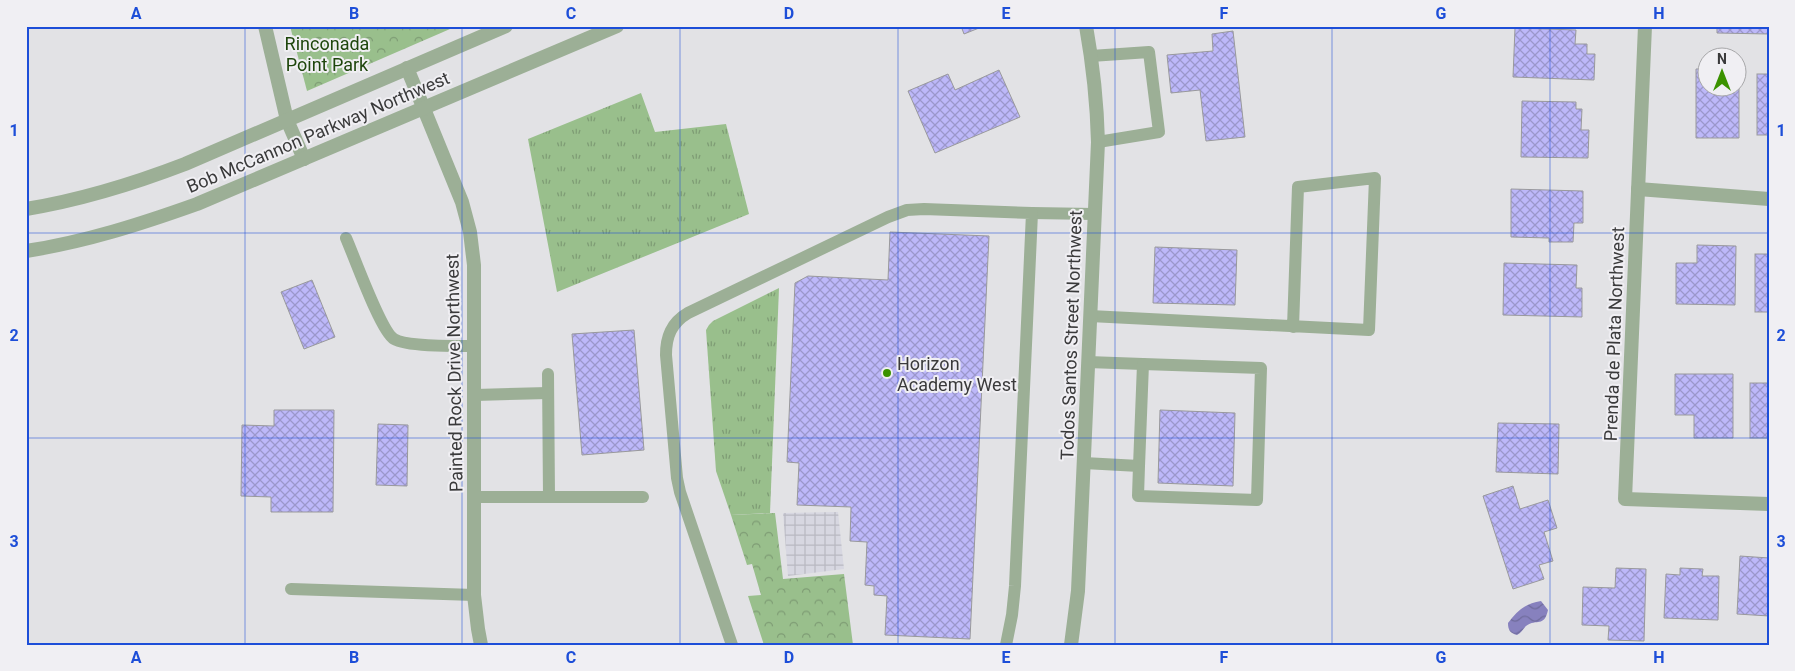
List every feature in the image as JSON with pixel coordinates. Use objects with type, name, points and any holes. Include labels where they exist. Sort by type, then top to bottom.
[{"type":"street","points":[[265,26],[287,120],[304,159]]},
{"type":"street","name":"Bob McCannon Parkway Northwest","points":[[26,210],[98,194],[142,180],[506,26]]},
{"type":"street","name":"Bob McCannon Parkway Northwest","points":[[26,251],[102,236],[197,204],[617,26]]},
{"type":"street","name":"Todos Santos Street Northwest","points":[[1071,645],[1078,590],[1098,142],[1097,103],[1092,56],[1086,26]]},
{"type":"street","name":"Prenda de Plata Northwest","points":[[1645,26],[1625,499],[1769,504]]},
{"type":"street","name":"Painted Rock Drive Northwest","points":[[408,68],[462,202],[470,232],[474,265],[475,346],[474,595],[481,645]]},
{"type":"street","points":[[1638,189],[1769,199]]},
{"type":"lane","points":[[1092,56],[1149,52],[1159,132],[1098,142]]},
{"type":"lane","points":[[1090,316],[1369,330],[1375,178],[1298,187],[1292,326]]},
{"type":"lane","points":[[732,645],[677,478],[666,355],[666,343],[675,323],[688,313],[897,213],[924,209],[1094,214]]},
{"type":"lane","points":[[1006,645],[1015,586],[1032,213]]},
{"type":"lane","points":[[346,238],[383,326],[394,339],[415,344],[475,346]]},
{"type":"lane","points":[[1088,362],[1262,368],[1257,500],[1138,496],[1143,364]]},
{"type":"lane","points":[[548,374],[549,496]]},
{"type":"lane","points":[[475,395],[548,393]]},
{"type":"lane","points":[[1084,463],[1139,466]]},
{"type":"lane","points":[[475,497],[643,496]]},
{"type":"lane","points":[[291,589],[474,595]]},
{"type":"shaded area","points":[[838,512],[844,569],[788,576],[783,513]]},
{"type":"green space","name":"Rinconada Point Park","points":[[290,26],[457,26],[307,91]]},
{"type":"green space","points":[[641,93],[655,132],[726,124],[749,214],[557,292],[528,139]]},
{"type":"green space","points":[[779,288],[770,513],[731,515],[716,471],[706,330],[713,321]]},
{"type":"green space","points":[[775,513],[783,579],[844,574],[853,645],[764,645],[748,596],[761,595],[752,564],[747,565],[731,515]]},
{"type":"water","points":[[1541,601],[1548,610],[1544,619],[1526,626],[1517,635],[1511,632],[1508,623],[1515,615],[1522,608]]},
{"type":"building","points":[[961,26],[984,26],[964,34]]},
{"type":"building","points":[[1717,26],[1769,26],[1769,34],[1717,33]]},
{"type":"building","points":[[1515,28],[1576,30],[1575,44],[1587,44],[1587,54],[1595,54],[1594,80],[1513,77]]},
{"type":"building","points":[[1233,31],[1245,137],[1206,141],[1200,90],[1171,93],[1167,55],[1213,51],[1212,34]]},
{"type":"building","points":[[1696,69],[1698,69],[1698,98],[1739,98],[1739,138],[1696,138]]},
{"type":"building","points":[[999,70],[1020,117],[935,153],[908,91],[948,74],[955,90]]},
{"type":"building","points":[[1757,74],[1769,74],[1769,135],[1757,135]]},
{"type":"building","points":[[1522,101],[1576,102],[1576,109],[1582,109],[1581,130],[1589,130],[1588,158],[1521,157]]},
{"type":"building","points":[[1511,189],[1583,191],[1583,223],[1574,223],[1573,242],[1549,242],[1549,238],[1511,237]]},
{"type":"building","name":"Horizon Academy West","points":[[890,232],[989,236],[970,639],[885,635],[887,596],[874,595],[874,586],[865,585],[867,542],[850,541],[851,507],[797,505],[799,463],[787,462],[795,283],[808,276],[888,280]]},
{"type":"building","points":[[1697,245],[1736,246],[1735,305],[1676,304],[1676,263],[1697,263]]},
{"type":"building","points":[[1155,247],[1237,250],[1235,305],[1153,303]]},
{"type":"building","points":[[1755,254],[1769,254],[1769,312],[1755,312]]},
{"type":"building","points":[[1504,263],[1577,265],[1576,288],[1582,288],[1582,317],[1503,315]]},
{"type":"building","points":[[312,280],[335,337],[304,349],[281,292]]},
{"type":"building","points":[[634,330],[644,450],[582,455],[572,334]]},
{"type":"building","points":[[1675,374],[1733,374],[1733,438],[1694,438],[1694,415],[1675,415]]},
{"type":"building","points":[[1750,383],[1769,383],[1769,438],[1750,438]]},
{"type":"building","points":[[274,410],[334,410],[333,512],[271,512],[271,497],[241,496],[242,425],[274,426]]},
{"type":"building","points":[[1160,410],[1235,413],[1233,486],[1158,483]]},
{"type":"building","points":[[1498,423],[1559,424],[1558,474],[1496,472]]},
{"type":"building","points":[[378,424],[408,425],[407,486],[376,485]]},
{"type":"building","points":[[1513,486],[1520,509],[1548,500],[1557,528],[1544,532],[1553,561],[1539,565],[1544,579],[1513,589],[1483,496]]},
{"type":"building","points":[[1740,556],[1769,558],[1769,616],[1737,614]]},
{"type":"building","points":[[1616,568],[1646,569],[1644,641],[1608,640],[1609,626],[1582,625],[1583,587],[1615,588]]},
{"type":"building","points":[[1680,568],[1703,569],[1702,576],[1719,576],[1718,620],[1664,618],[1666,574],[1680,575]]},
{"type":"place","name":"Horizon Academy West","points":[[887,373]]}]
